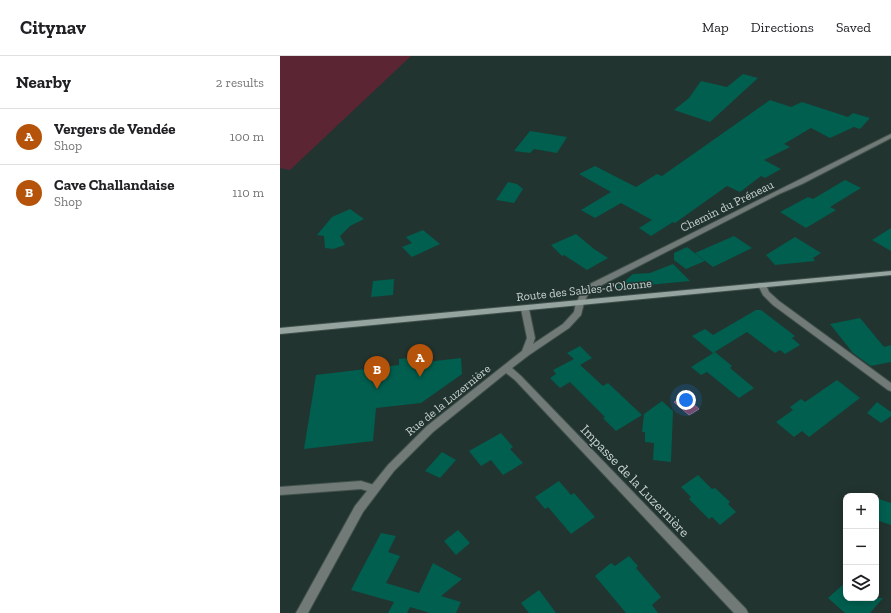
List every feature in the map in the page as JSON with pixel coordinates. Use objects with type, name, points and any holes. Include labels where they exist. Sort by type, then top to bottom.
[{"type":"main road","name":"Route des Sables-d'Olonne","points":[[280,331],[525,309],[891,273]]},
{"type":"street","name":"Chemin du Préneau","points":[[580,303],[588,290],[604,280],[891,136]]},
{"type":"street","points":[[762,285],[766,293],[776,303],[891,388]]},
{"type":"street","name":"Rue de la Luzernière","points":[[302,613],[359,509],[374,488],[412,445],[526,353],[566,326],[578,313],[580,303]]},
{"type":"street","points":[[525,309],[531,338],[526,353]]},
{"type":"street","name":"Impasse de la Luzernière","points":[[507,369],[518,378],[742,613]]},
{"type":"street","points":[[280,491],[361,485],[374,488]]},
{"type":"shaded area","points":[[280,56],[411,56],[290,170],[280,168]]},
{"type":"shaded area","points":[[684,396],[699,409],[689,415],[674,402]]},
{"type":"building","points":[[743,74],[758,78],[710,122],[674,110],[689,98],[701,81],[727,87]]},
{"type":"building","points":[[770,100],[791,107],[802,102],[848,117],[853,113],[870,118],[860,129],[854,127],[830,138],[811,128],[784,144],[790,147],[764,160],[781,169],[765,178],[761,176],[740,192],[727,186],[675,223],[673,222],[651,236],[639,228],[652,220],[621,203],[595,218],[581,210],[611,192],[579,174],[595,166],[636,187],[657,174],[662,176]]},
{"type":"building","points":[[530,131],[567,137],[557,153],[534,149],[530,153],[514,151]]},
{"type":"building","points":[[845,180],[861,188],[830,207],[836,210],[806,228],[780,212],[808,197],[813,199]]},
{"type":"building","points":[[508,182],[517,184],[523,189],[514,203],[496,200]]},
{"type":"building","points":[[350,209],[364,219],[350,226],[340,236],[345,245],[333,249],[325,248],[324,236],[317,235],[332,217]]},
{"type":"building","points":[[891,228],[891,251],[872,240]]},
{"type":"building","points":[[423,230],[440,244],[412,257],[402,247],[412,243],[406,237]]},
{"type":"building","points":[[576,234],[608,258],[587,270],[564,255],[562,256],[551,245]]},
{"type":"building","points":[[734,236],[752,248],[713,267],[695,253]]},
{"type":"building","points":[[795,237],[821,253],[813,258],[815,261],[775,265],[766,255]]},
{"type":"building","points":[[687,247],[705,261],[686,269],[674,260],[674,253]]},
{"type":"building","points":[[673,264],[690,281],[617,288],[633,274],[650,273]]},
{"type":"building","points":[[394,279],[393,295],[371,297],[373,281]]},
{"type":"building","points":[[756,310],[761,310],[795,336],[792,338],[800,345],[785,354],[780,350],[775,353],[747,332],[713,353],[692,336],[705,329],[713,335]]},
{"type":"building","points":[[860,318],[884,347],[891,345],[891,362],[871,366],[853,353],[830,324]]},
{"type":"building","points":[[580,346],[592,358],[580,365],[603,386],[608,383],[642,415],[616,431],[603,418],[605,417],[570,382],[560,388],[550,378],[556,374],[553,370],[574,359],[567,353]]},
{"type":"building","points":[[715,352],[732,366],[730,368],[754,388],[739,398],[707,372],[701,375],[691,367]]},
{"type":"building","points":[[426,356],[426,362],[461,358],[462,374],[421,403],[376,408],[373,441],[304,449],[316,375],[399,365],[399,359]]},
{"type":"building","points":[[837,380],[860,398],[809,437],[802,431],[794,437],[776,422],[793,410],[790,407],[801,399],[805,402]]},
{"type":"building","points":[[662,401],[673,411],[671,462],[653,460],[654,443],[645,442],[645,432],[642,432],[644,414]]},
{"type":"building","points":[[877,402],[891,412],[891,416],[881,423],[867,413]]},
{"type":"building","points":[[501,433],[513,447],[510,449],[523,463],[503,475],[491,460],[481,466],[469,451]]},
{"type":"building","points":[[442,452],[456,460],[440,478],[425,471]]},
{"type":"building","points":[[698,475],[712,489],[715,488],[730,502],[728,504],[736,512],[720,525],[712,517],[709,519],[689,499],[691,497],[681,487]]},
{"type":"building","points":[[559,481],[571,495],[574,493],[595,517],[571,534],[548,507],[545,509],[535,497]]},
{"type":"building","points":[[879,499],[891,503],[891,525],[879,521]]},
{"type":"building","points":[[458,530],[470,543],[456,555],[444,541]]},
{"type":"building","points":[[381,533],[396,536],[388,552],[400,556],[386,583],[419,593],[433,563],[462,579],[441,596],[461,602],[456,613],[430,613],[410,607],[407,613],[388,613],[394,602],[351,590]]},
{"type":"building","points":[[629,556],[638,566],[636,568],[661,597],[652,605],[658,613],[626,613],[595,576],[611,563],[615,566]]},
{"type":"building","points":[[843,585],[843,601],[879,601],[879,598],[883,598],[870,613],[845,613],[828,598]]},
{"type":"building","points":[[539,590],[556,613],[529,613],[521,603]]},
{"type":"place","name":"Vergers de Vendée","points":[[420,377]]},
{"type":"place","name":"Cave Challandaise","points":[[377,389]]}]
